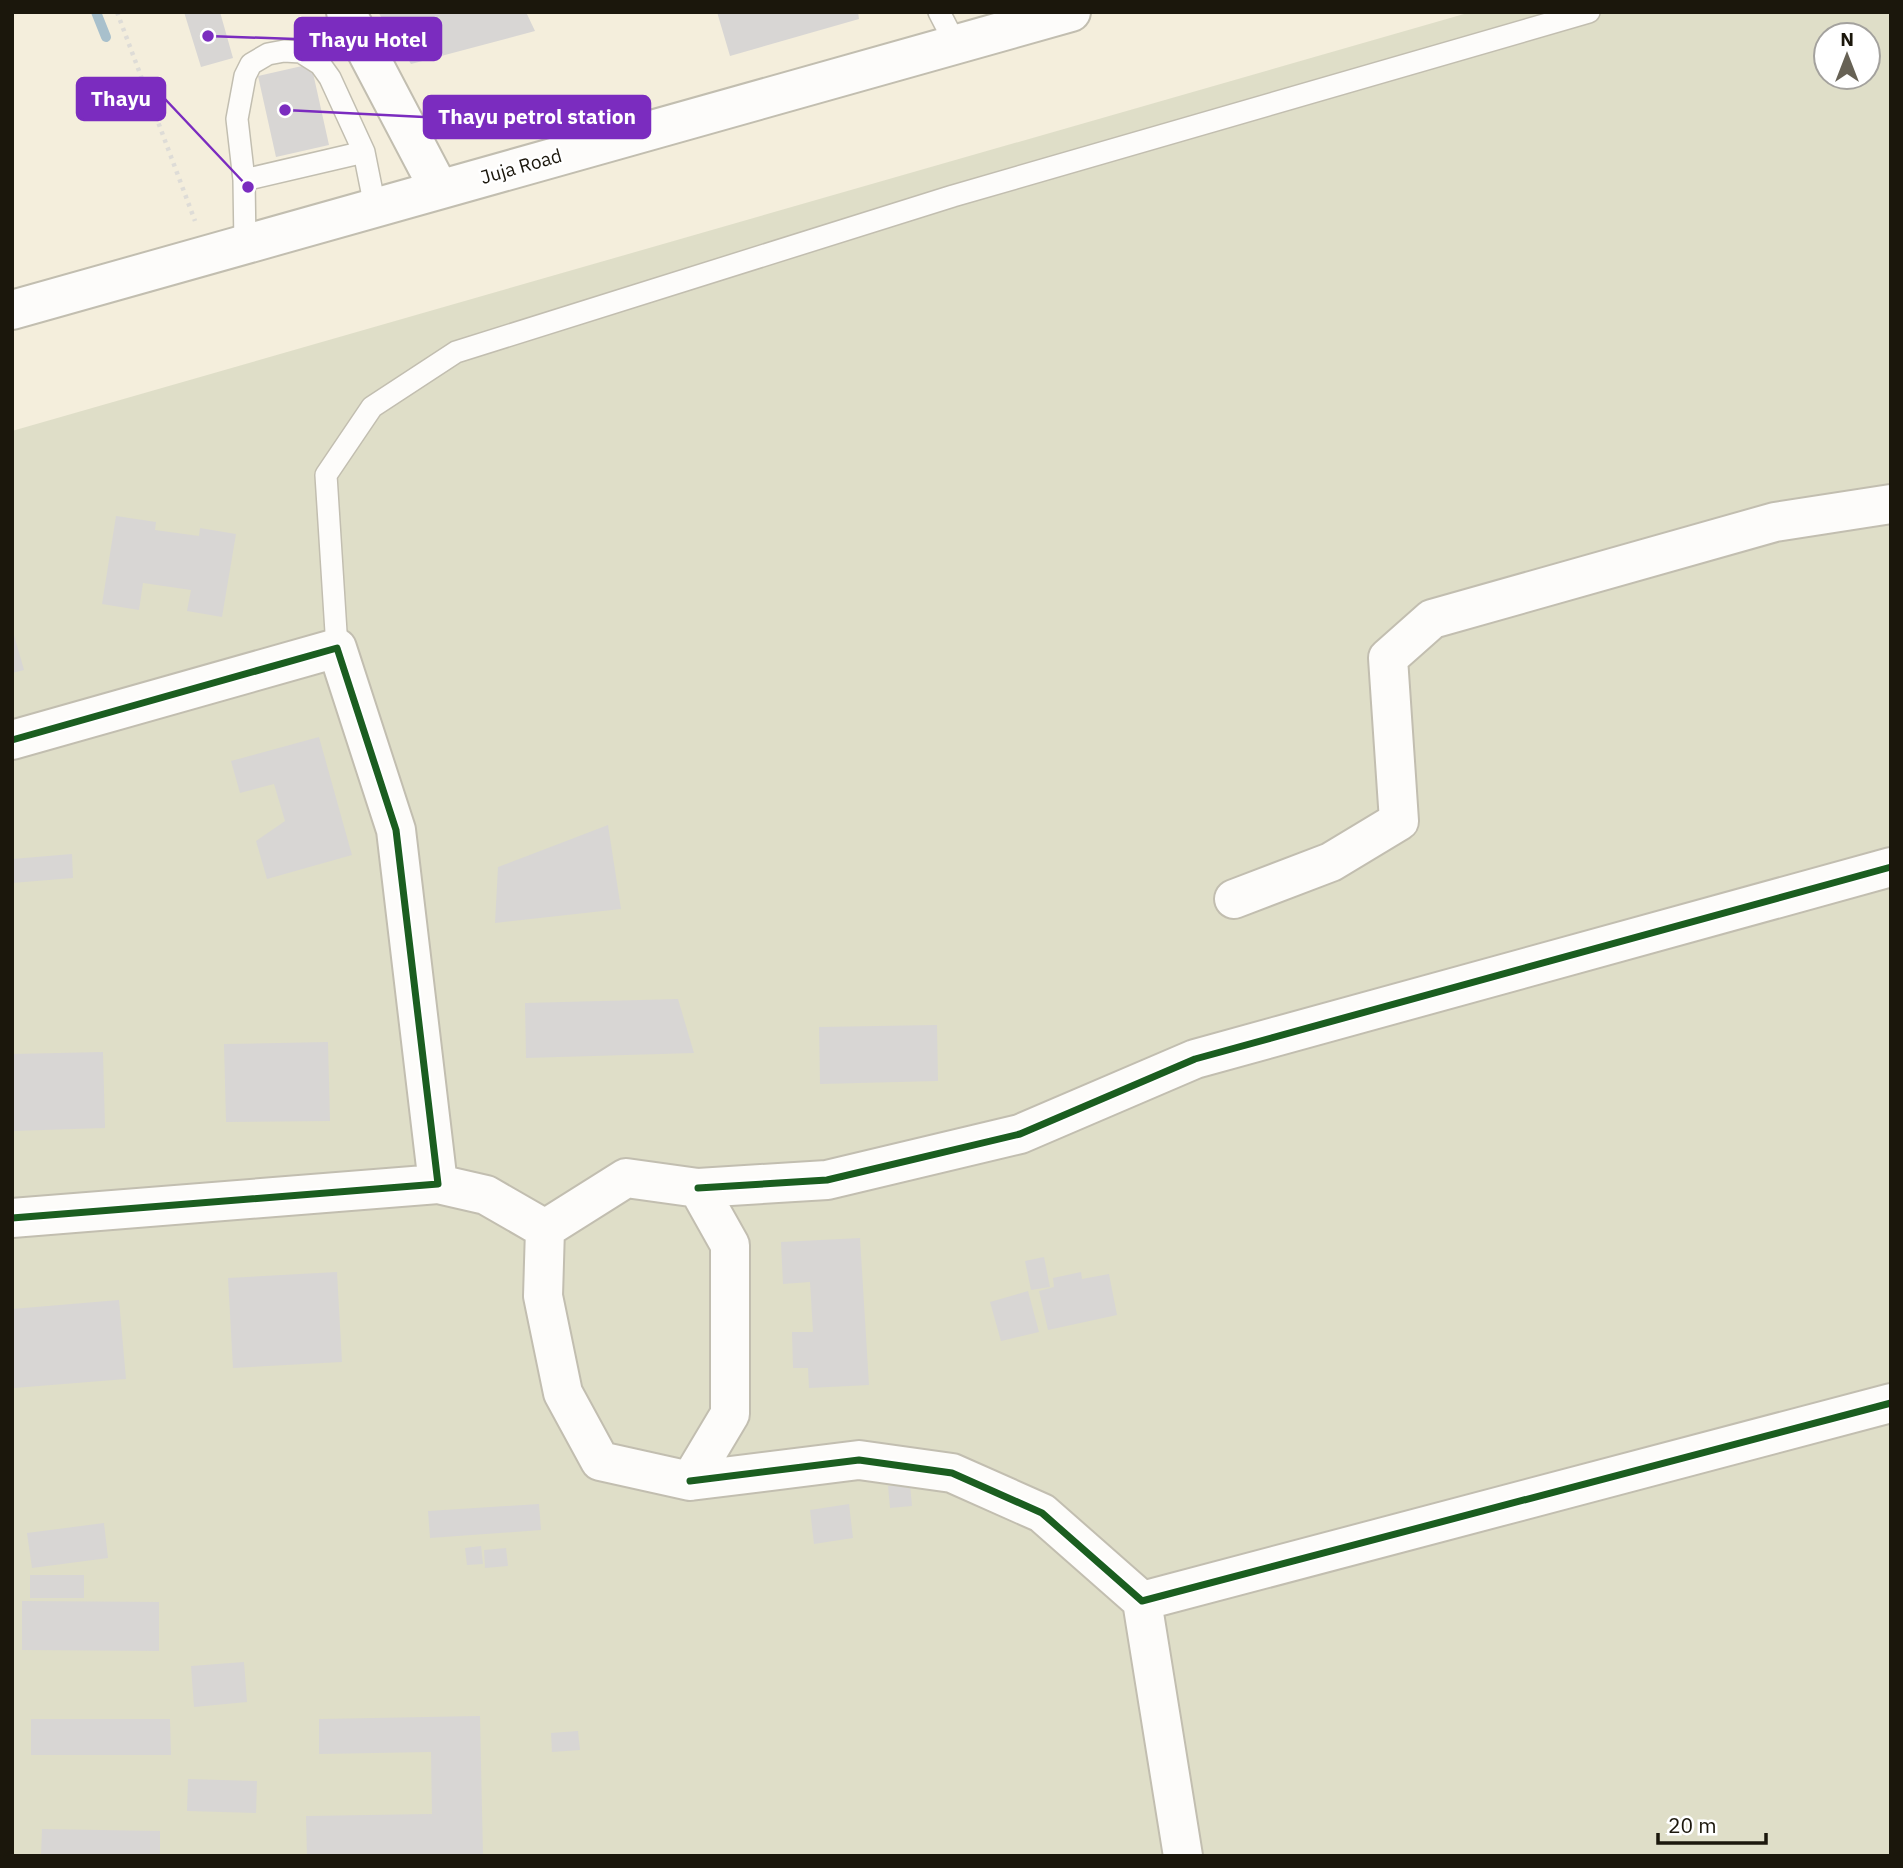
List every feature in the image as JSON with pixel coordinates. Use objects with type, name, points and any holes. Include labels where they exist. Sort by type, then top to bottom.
[{"type":"street","points":[[346,12],[439,189]]},
{"type":"street","name":"Juja Road","points":[[12,310],[439,189],[947,28],[1071,12]]},
{"type":"street","points":[[1234,898],[1331,862],[1398,821],[1388,658],[1432,619],[1775,522],[1891,503]]},
{"type":"street","points":[[12,740],[337,648],[396,830],[438,1184]]},
{"type":"street","points":[[545,1230],[626,1178],[698,1188],[827,1180],[1020,1134],[1195,1059],[1891,867]]},
{"type":"street","points":[[12,1218],[438,1184],[486,1195],[545,1230]]},
{"type":"street","points":[[691,1481],[730,1414],[730,1245],[698,1188]]},
{"type":"street","points":[[545,1230],[543,1296],[563,1392],[600,1461],[691,1481],[859,1460],[951,1473],[1042,1513],[1142,1601],[1183,1856]]},
{"type":"street","points":[[1142,1601],[1891,1403]]},
{"type":"lane","points":[[337,648],[327,475],[372,407],[456,352],[953,196],[1590,12]]},
{"type":"lane","points":[[245,246],[244,180],[237,119],[245,76],[251,64],[268,54],[301,52],[320,64],[330,78],[364,152],[375,207]]},
{"type":"lane","points":[[244,180],[364,152]]},
{"type":"path","points":[[117,12],[207,255]]},
{"type":"green space","points":[[1471,12],[1891,12],[1891,1856],[12,1856],[12,431]]},
{"type":"building","points":[[184,12],[220,12],[233,58],[201,67]]},
{"type":"building","points":[[378,12],[526,12],[535,31],[411,64]]},
{"type":"building","points":[[717,12],[858,12],[859,19],[730,56]]},
{"type":"building","points":[[311,64],[329,145],[276,157],[258,76]]},
{"type":"building","points":[[116,516],[156,522],[155,530],[199,536],[200,528],[236,534],[222,617],[187,611],[191,590],[143,583],[139,610],[102,604]]},
{"type":"building","points":[[12,628],[24,670],[12,673]]},
{"type":"building","points":[[319,737],[352,855],[267,879],[256,841],[285,821],[274,784],[240,793],[231,761]]},
{"type":"building","points":[[608,825],[621,909],[495,923],[498,867]]},
{"type":"building","points":[[72,854],[73,878],[12,883],[12,859]]},
{"type":"building","points":[[678,999],[694,1053],[526,1058],[525,1003]]},
{"type":"building","points":[[937,1025],[938,1081],[820,1084],[819,1027]]},
{"type":"building","points":[[328,1042],[330,1121],[226,1122],[224,1044]]},
{"type":"building","points":[[103,1052],[105,1128],[12,1131],[12,1054]]},
{"type":"building","points":[[860,1238],[869,1385],[809,1388],[808,1368],[793,1368],[792,1332],[813,1332],[810,1282],[783,1284],[781,1242]]},
{"type":"building","points":[[1044,1257],[1050,1287],[1031,1290],[1025,1261]]},
{"type":"building","points":[[337,1272],[342,1362],[233,1368],[228,1278]]},
{"type":"building","points":[[1081,1272],[1082,1279],[1109,1274],[1117,1315],[1048,1330],[1039,1291],[1054,1287],[1053,1278]]},
{"type":"building","points":[[1028,1291],[1039,1332],[1001,1341],[990,1302]]},
{"type":"building","points":[[119,1300],[126,1379],[14,1388],[12,1309]]},
{"type":"building","points":[[910,1485],[912,1506],[890,1508],[888,1486]]},
{"type":"building","points":[[539,1504],[541,1530],[430,1538],[428,1511]]},
{"type":"building","points":[[849,1504],[853,1538],[814,1544],[810,1510]]},
{"type":"building","points":[[104,1523],[108,1558],[32,1568],[27,1533]]},
{"type":"building","points":[[481,1546],[483,1564],[467,1565],[465,1548]]},
{"type":"building","points":[[506,1548],[508,1566],[485,1568],[484,1550]]},
{"type":"building","points":[[30,1575],[84,1575],[84,1598],[30,1598]]},
{"type":"building","points":[[22,1601],[159,1602],[159,1651],[22,1650]]},
{"type":"building","points":[[244,1662],[247,1702],[194,1707],[191,1666]]},
{"type":"building","points":[[480,1716],[483,1856],[307,1856],[306,1816],[432,1814],[431,1752],[319,1754],[319,1719]]},
{"type":"building","points":[[31,1719],[170,1719],[171,1755],[31,1755]]},
{"type":"building","points":[[578,1731],[580,1750],[552,1752],[551,1733]]},
{"type":"building","points":[[188,1779],[257,1781],[256,1813],[187,1811]]},
{"type":"building","points":[[42,1829],[160,1831],[160,1856],[41,1856]]},
{"type":"waterway","points":[[96,12],[106,37]]},
{"type":"cycle path","points":[[12,740],[337,648],[396,830],[438,1184],[12,1218]]},
{"type":"cycle path","points":[[698,1188],[827,1180],[1020,1134],[1195,1059],[1891,867]]},
{"type":"cycle path","points":[[690,1481],[859,1460],[952,1473],[1042,1513],[1142,1601],[1891,1403]]},
{"type":"place","name":"Thayu Hotel","points":[[208,36]]},
{"type":"place","name":"Thayu petrol station","points":[[285,110]]},
{"type":"place","name":"Thayu","points":[[248,187]]}]
